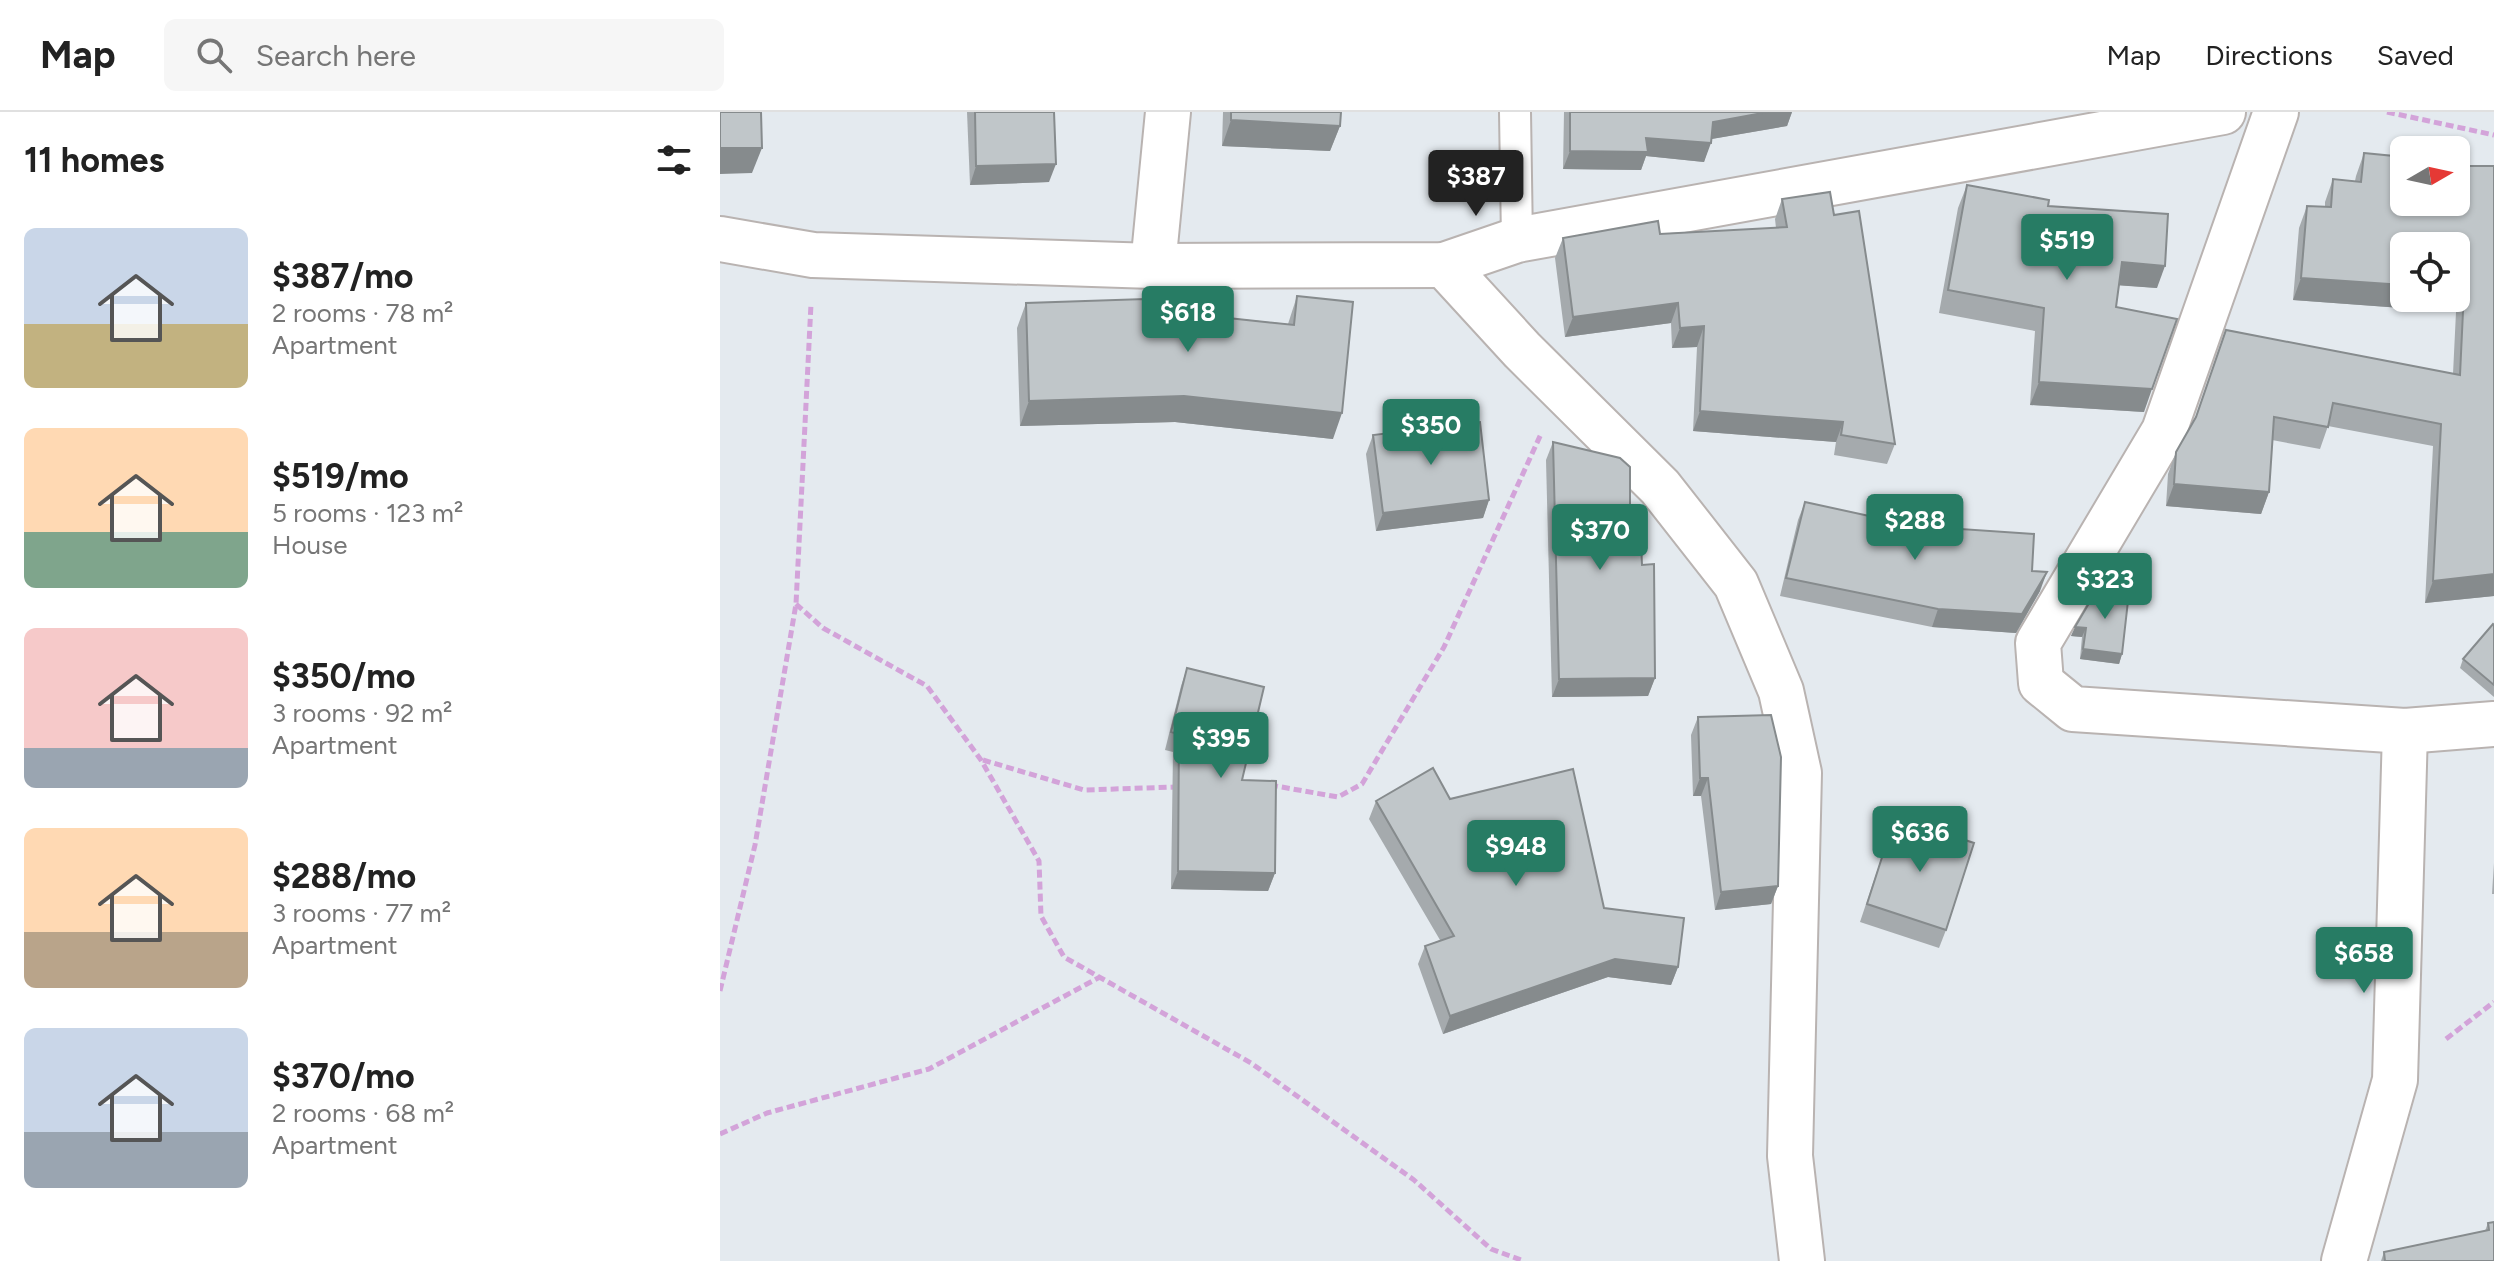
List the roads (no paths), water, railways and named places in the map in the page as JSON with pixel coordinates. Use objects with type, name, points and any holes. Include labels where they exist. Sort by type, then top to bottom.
[{"type":"street","points":[[1153,266],[1168,112]]},
{"type":"street","points":[[720,239],[813,255],[1153,266],[1444,265],[1517,240],[2223,112]]},
{"type":"street","points":[[2276,112],[2164,431],[2038,643],[2041,683],[2073,709],[2405,731],[2494,724]]},
{"type":"street","points":[[1444,265],[1561,390],[1660,487],[1736,584],[1781,691],[1799,773],[1790,1156],[1802,1261]]},
{"type":"street","points":[[2344,1261],[2395,1080],[2405,731]]},
{"type":"lane","points":[[1515,112],[1517,240]]}]
